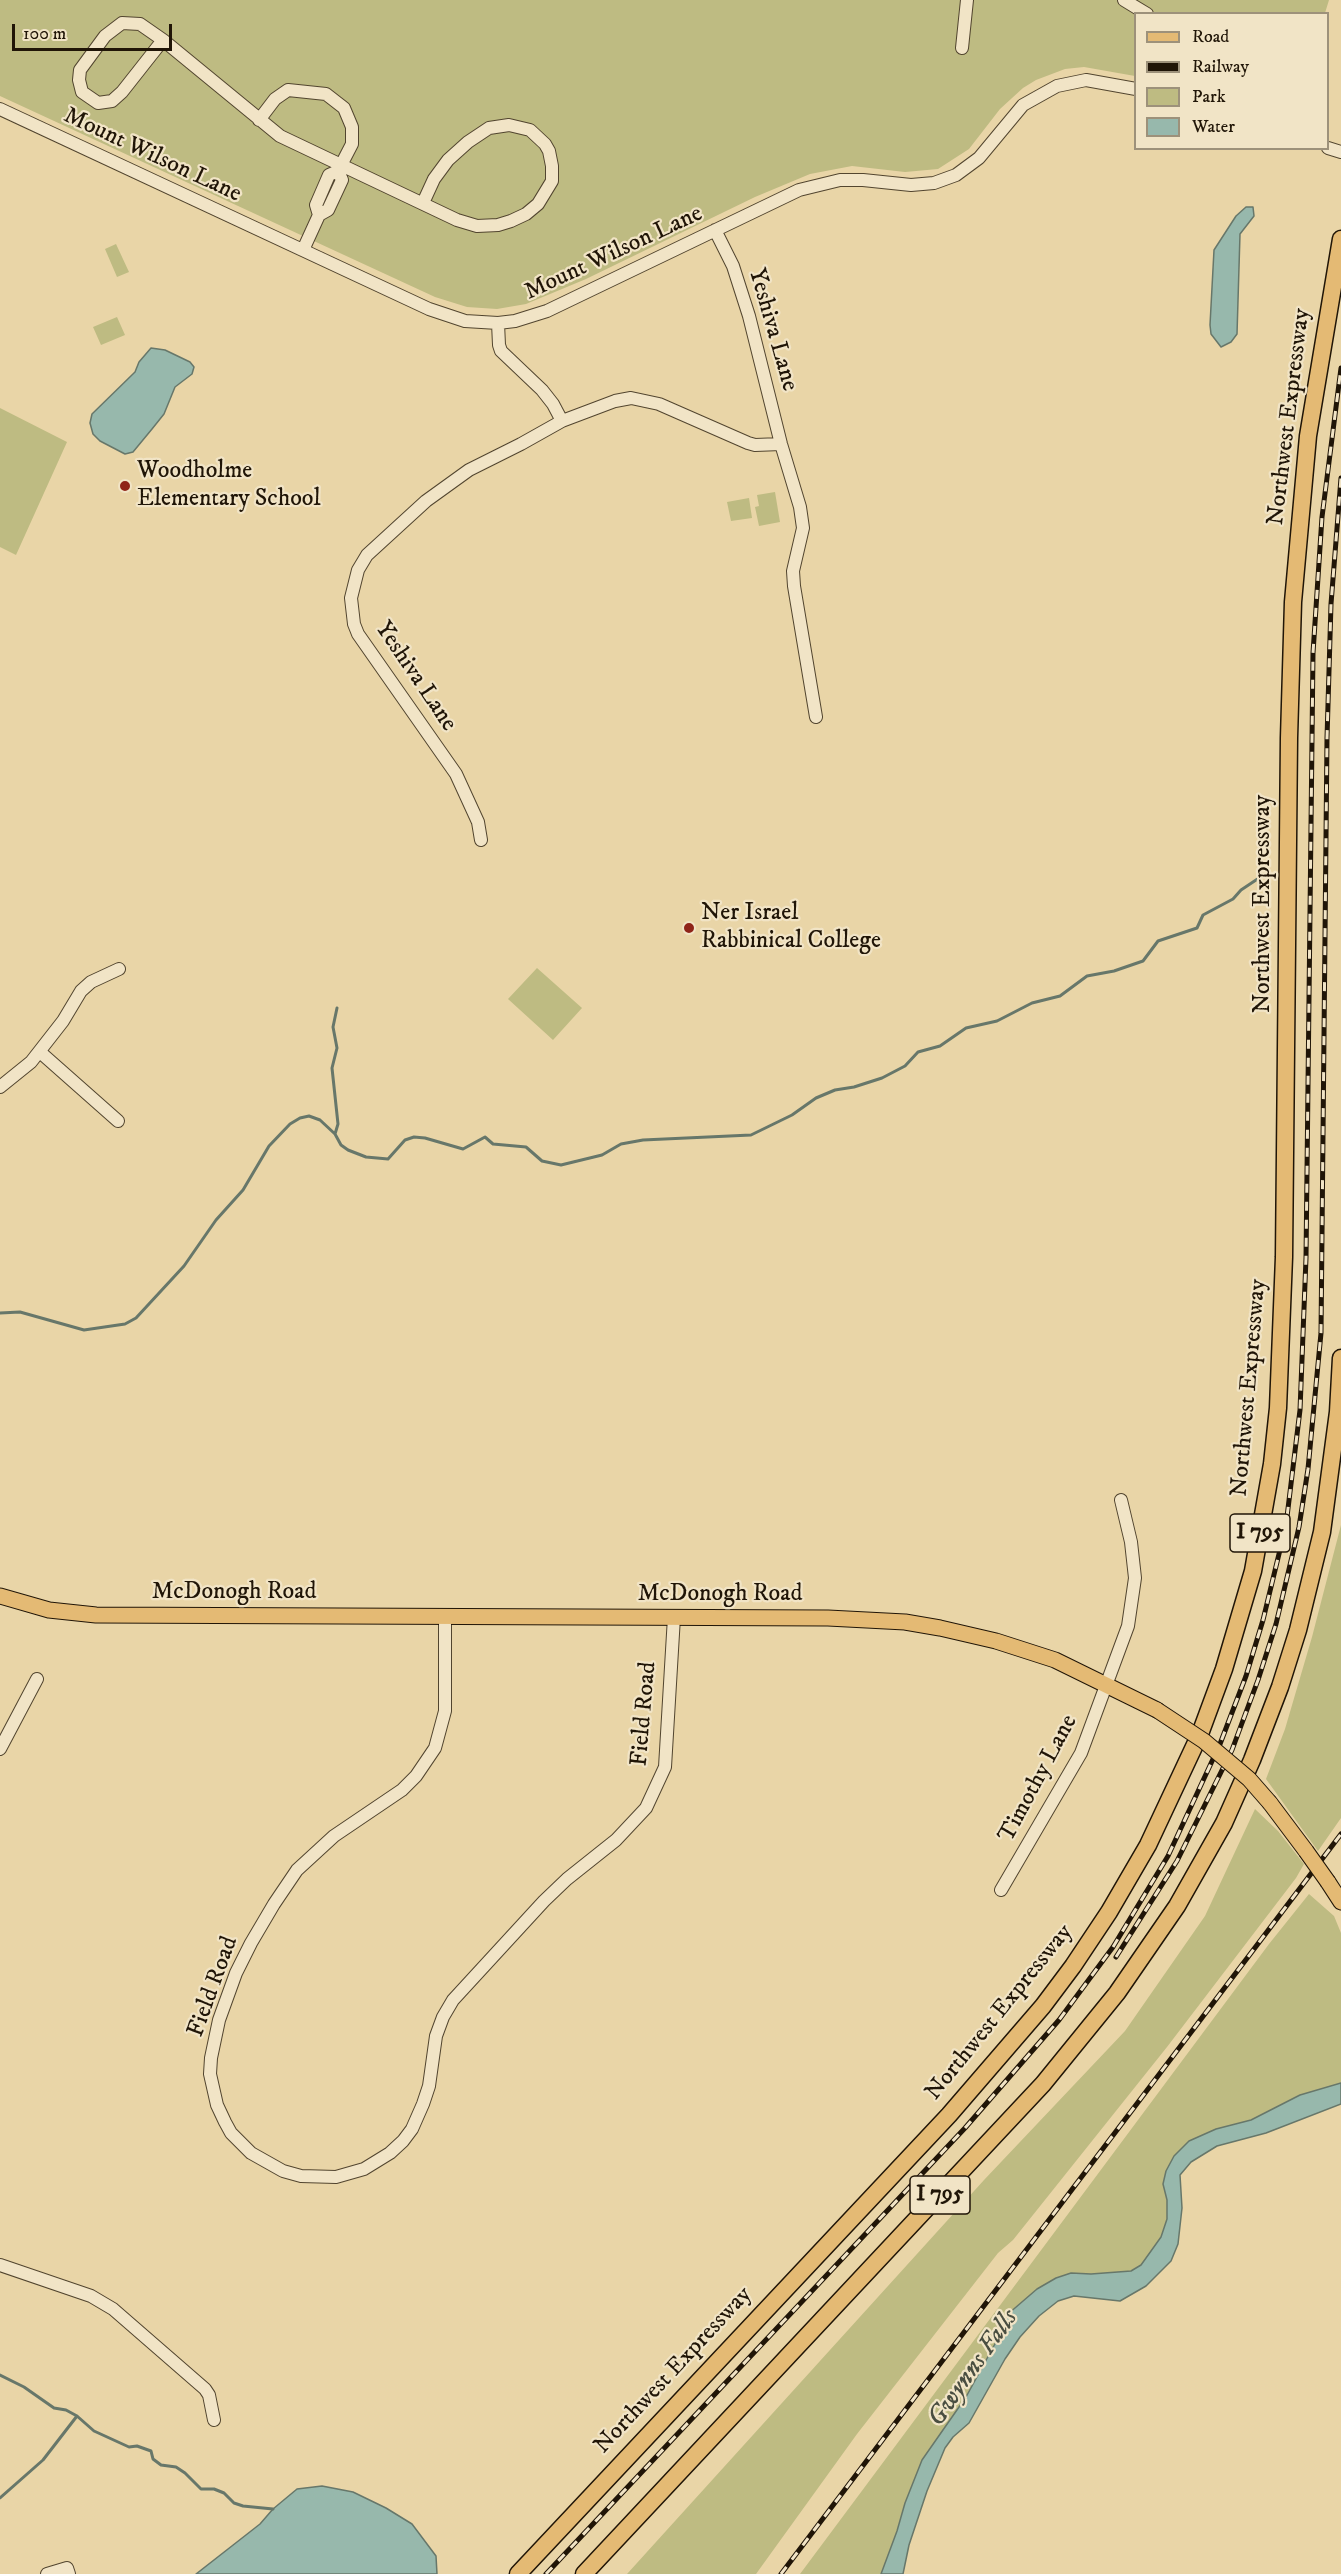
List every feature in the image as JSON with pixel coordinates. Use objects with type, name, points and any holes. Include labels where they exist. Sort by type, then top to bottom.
[{"type":"highway","name":"Northwest Expressway","points":[[518,2574],[941,2124],[1043,2006],[1104,1920],[1148,1845],[1200,1734],[1224,1669],[1252,1571],[1272,1464],[1278,1408],[1284,1257],[1289,738],[1293,602],[1308,436],[1341,239]]},
{"type":"highway","name":"I 795","points":[[584,2574],[1043,2084],[1117,1993],[1177,1906],[1224,1823],[1248,1769],[1280,1687],[1298,1630],[1322,1532],[1337,1422],[1341,1359]]},
{"type":"main road","name":"McDonogh Road","points":[[0,1596],[48,1610],[96,1615],[828,1618],[904,1622],[940,1628],[996,1641],[1055,1660],[1157,1710],[1203,1741],[1249,1779],[1270,1803],[1341,1902]]},
{"type":"street","points":[[962,48],[967,0]]},
{"type":"street","points":[[1124,0],[1145,12]]},
{"type":"street","points":[[164,40],[112,101],[98,103],[82,92],[79,80],[80,70],[115,27],[122,23],[133,22],[147,26],[164,40],[259,120],[296,145],[340,168],[457,220],[477,226],[498,225],[532,210],[549,188],[553,173],[549,151],[530,130],[509,125],[489,128],[468,142],[448,160],[434,179],[423,203]]},
{"type":"street","name":"Mount Wilson Lane","points":[[0,109],[447,316],[465,321],[498,323],[515,321],[547,311],[799,190],[827,182],[851,179],[924,184],[956,175],[979,159],[1023,105],[1057,86],[1086,80],[1134,89]]},
{"type":"street","points":[[259,120],[275,99],[288,90],[326,94],[344,108],[352,127],[352,144],[340,168],[329,175],[316,205],[319,215],[303,250]]},
{"type":"street","name":"Yeshiva Lane","points":[[715,230],[733,266],[749,316],[781,444],[800,507],[803,528],[793,571],[794,586],[816,717]]},
{"type":"street","points":[[498,323],[501,351],[542,390],[554,404],[562,421]]},
{"type":"street","name":"Yeshiva Lane","points":[[481,840],[478,822],[456,774],[358,634],[354,624],[351,598],[358,570],[367,555],[431,496],[469,470],[562,421],[615,401],[631,398],[659,404],[748,443],[781,444]]},
{"type":"street","points":[[0,1087],[22,1071],[40,1052],[81,991],[91,982],[119,969]]},
{"type":"street","points":[[40,1052],[118,1120]]},
{"type":"street","name":"Timothy Lane","points":[[1001,1890],[1081,1753],[1128,1626],[1134,1598],[1134,1578],[1131,1542],[1121,1500]]},
{"type":"street","name":"Field Road","points":[[445,1617],[445,1711],[435,1748],[416,1776],[402,1790],[334,1836],[297,1870],[251,1943],[236,1973],[219,2020],[210,2074],[217,2105],[225,2122],[231,2133],[251,2154],[283,2171],[301,2176],[336,2177],[364,2169],[390,2153],[403,2141],[412,2129],[423,2104],[429,2086],[436,2036],[453,2000],[544,1901],[615,1840],[646,1808],[665,1767],[674,1617]]},
{"type":"street","points":[[0,1749],[37,1679]]},
{"type":"street","points":[[0,2265],[91,2296],[112,2309],[206,2389],[214,2420]]},
{"type":"street","points":[[47,2574],[67,2568],[69,2574]]},
{"type":"green space","points":[[0,0],[1329,0],[1325,12],[1134,12],[1134,76],[1084,67],[1065,69],[1036,80],[1023,88],[1000,109],[969,149],[938,169],[905,172],[852,166],[810,174],[755,197],[586,279],[526,304],[497,309],[467,307],[435,297],[0,96]]},
{"type":"green space","points":[[116,244],[129,272],[117,277],[105,249]]},
{"type":"green space","points":[[117,317],[125,335],[101,345],[93,327]]},
{"type":"green space","points":[[0,408],[67,442],[16,555],[0,547]]},
{"type":"green space","points":[[775,492],[780,522],[759,526],[755,507],[759,506],[757,495]]},
{"type":"green space","points":[[749,498],[752,518],[731,521],[727,502]]},
{"type":"green space","points":[[537,968],[582,1008],[553,1040],[508,999]]},
{"type":"green space","points":[[1341,1525],[1341,1818],[1318,1851],[1266,1779],[1285,1729]]},
{"type":"green space","points":[[1255,1809],[1278,1831],[1304,1864],[1296,1878],[1167,2047],[1013,2240],[998,2253],[857,2434],[756,2574],[627,2574],[984,2180],[1125,2031],[1205,1916]]},
{"type":"green space","points":[[1309,1894],[1334,1916],[1341,1933],[1341,2083],[1300,2095],[1251,2120],[1216,2129],[1189,2141],[1163,2184],[1167,2200],[1167,2219],[1161,2237],[1141,2265],[1131,2271],[1071,2273],[1056,2278],[1037,2289],[1008,2314],[996,2342],[966,2397],[922,2460],[881,2574],[800,2574],[1269,1944]]},
{"type":"water","points":[[1246,207],[1253,207],[1254,216],[1240,234],[1237,334],[1231,342],[1221,347],[1211,334],[1210,325],[1214,250],[1236,216]]},
{"type":"water","points":[[151,348],[165,350],[190,362],[194,367],[192,374],[175,387],[164,414],[133,452],[125,454],[100,441],[93,434],[90,423],[92,414],[135,372],[139,362]]},
{"type":"water","name":"Gwynns Falls","points":[[1341,2083],[1341,2104],[1266,2133],[1217,2146],[1191,2162],[1180,2175],[1182,2208],[1178,2244],[1171,2261],[1146,2286],[1120,2301],[1074,2296],[1058,2301],[1039,2316],[1020,2337],[1005,2359],[969,2423],[953,2437],[945,2448],[927,2491],[909,2545],[903,2574],[881,2574],[922,2460],[966,2397],[996,2342],[1008,2314],[1037,2289],[1056,2278],[1071,2273],[1131,2271],[1141,2265],[1161,2237],[1167,2219],[1167,2200],[1163,2184],[1166,2171],[1174,2156],[1189,2141],[1216,2129],[1251,2120],[1300,2095]]},
{"type":"water","points":[[322,2486],[353,2492],[412,2524],[436,2556],[437,2574],[196,2574],[260,2524],[273,2509],[297,2489]]},
{"type":"waterway","points":[[0,1313],[20,1312],[84,1330],[125,1324],[136,1318],[184,1266],[216,1220],[243,1190],[269,1146],[290,1124],[300,1118],[309,1116],[320,1120],[348,1150],[366,1157],[388,1159],[405,1140],[414,1137],[463,1149],[485,1137],[493,1144],[526,1147],[542,1161],[561,1165],[602,1155],[621,1144],[643,1140],[751,1135],[792,1115],[816,1098],[835,1090],[882,1078],[905,1066],[918,1052],[940,1046],[966,1028],[997,1021],[1032,1003],[1060,996],[1087,976],[1114,971],[1143,961],[1158,941],[1197,928],[1203,915],[1233,899],[1241,890],[1259,878]]},
{"type":"waterway","points":[[335,1134],[338,1124],[332,1068],[337,1048],[333,1027],[337,1008]]},
{"type":"waterway","points":[[0,2375],[24,2387],[54,2408],[66,2410],[77,2416],[94,2431],[129,2447],[137,2446],[151,2451],[153,2459],[161,2465],[176,2467],[201,2489],[214,2489],[224,2493],[234,2503],[243,2506],[273,2509]]},
{"type":"waterway","points":[[0,2498],[43,2460],[77,2416]]},
{"type":"railway","points":[[546,2574],[965,2128],[1059,2020],[1113,1947],[1168,1856],[1220,1744],[1246,1676],[1263,1620],[1286,1525],[1300,1410],[1306,1258],[1313,653],[1322,517],[1341,368]]},
{"type":"railway","points":[[1116,1957],[1177,1861],[1232,1750],[1276,1624],[1299,1527],[1308,1469],[1321,1333],[1327,738],[1331,604],[1341,478]]},
{"type":"railway","points":[[781,2574],[1341,1834]]},
{"type":"place","name":"Woodholme Elementary School","points":[[125,486]]},
{"type":"place","name":"Ner Israel Rabbinical College","points":[[689,928]]}]
